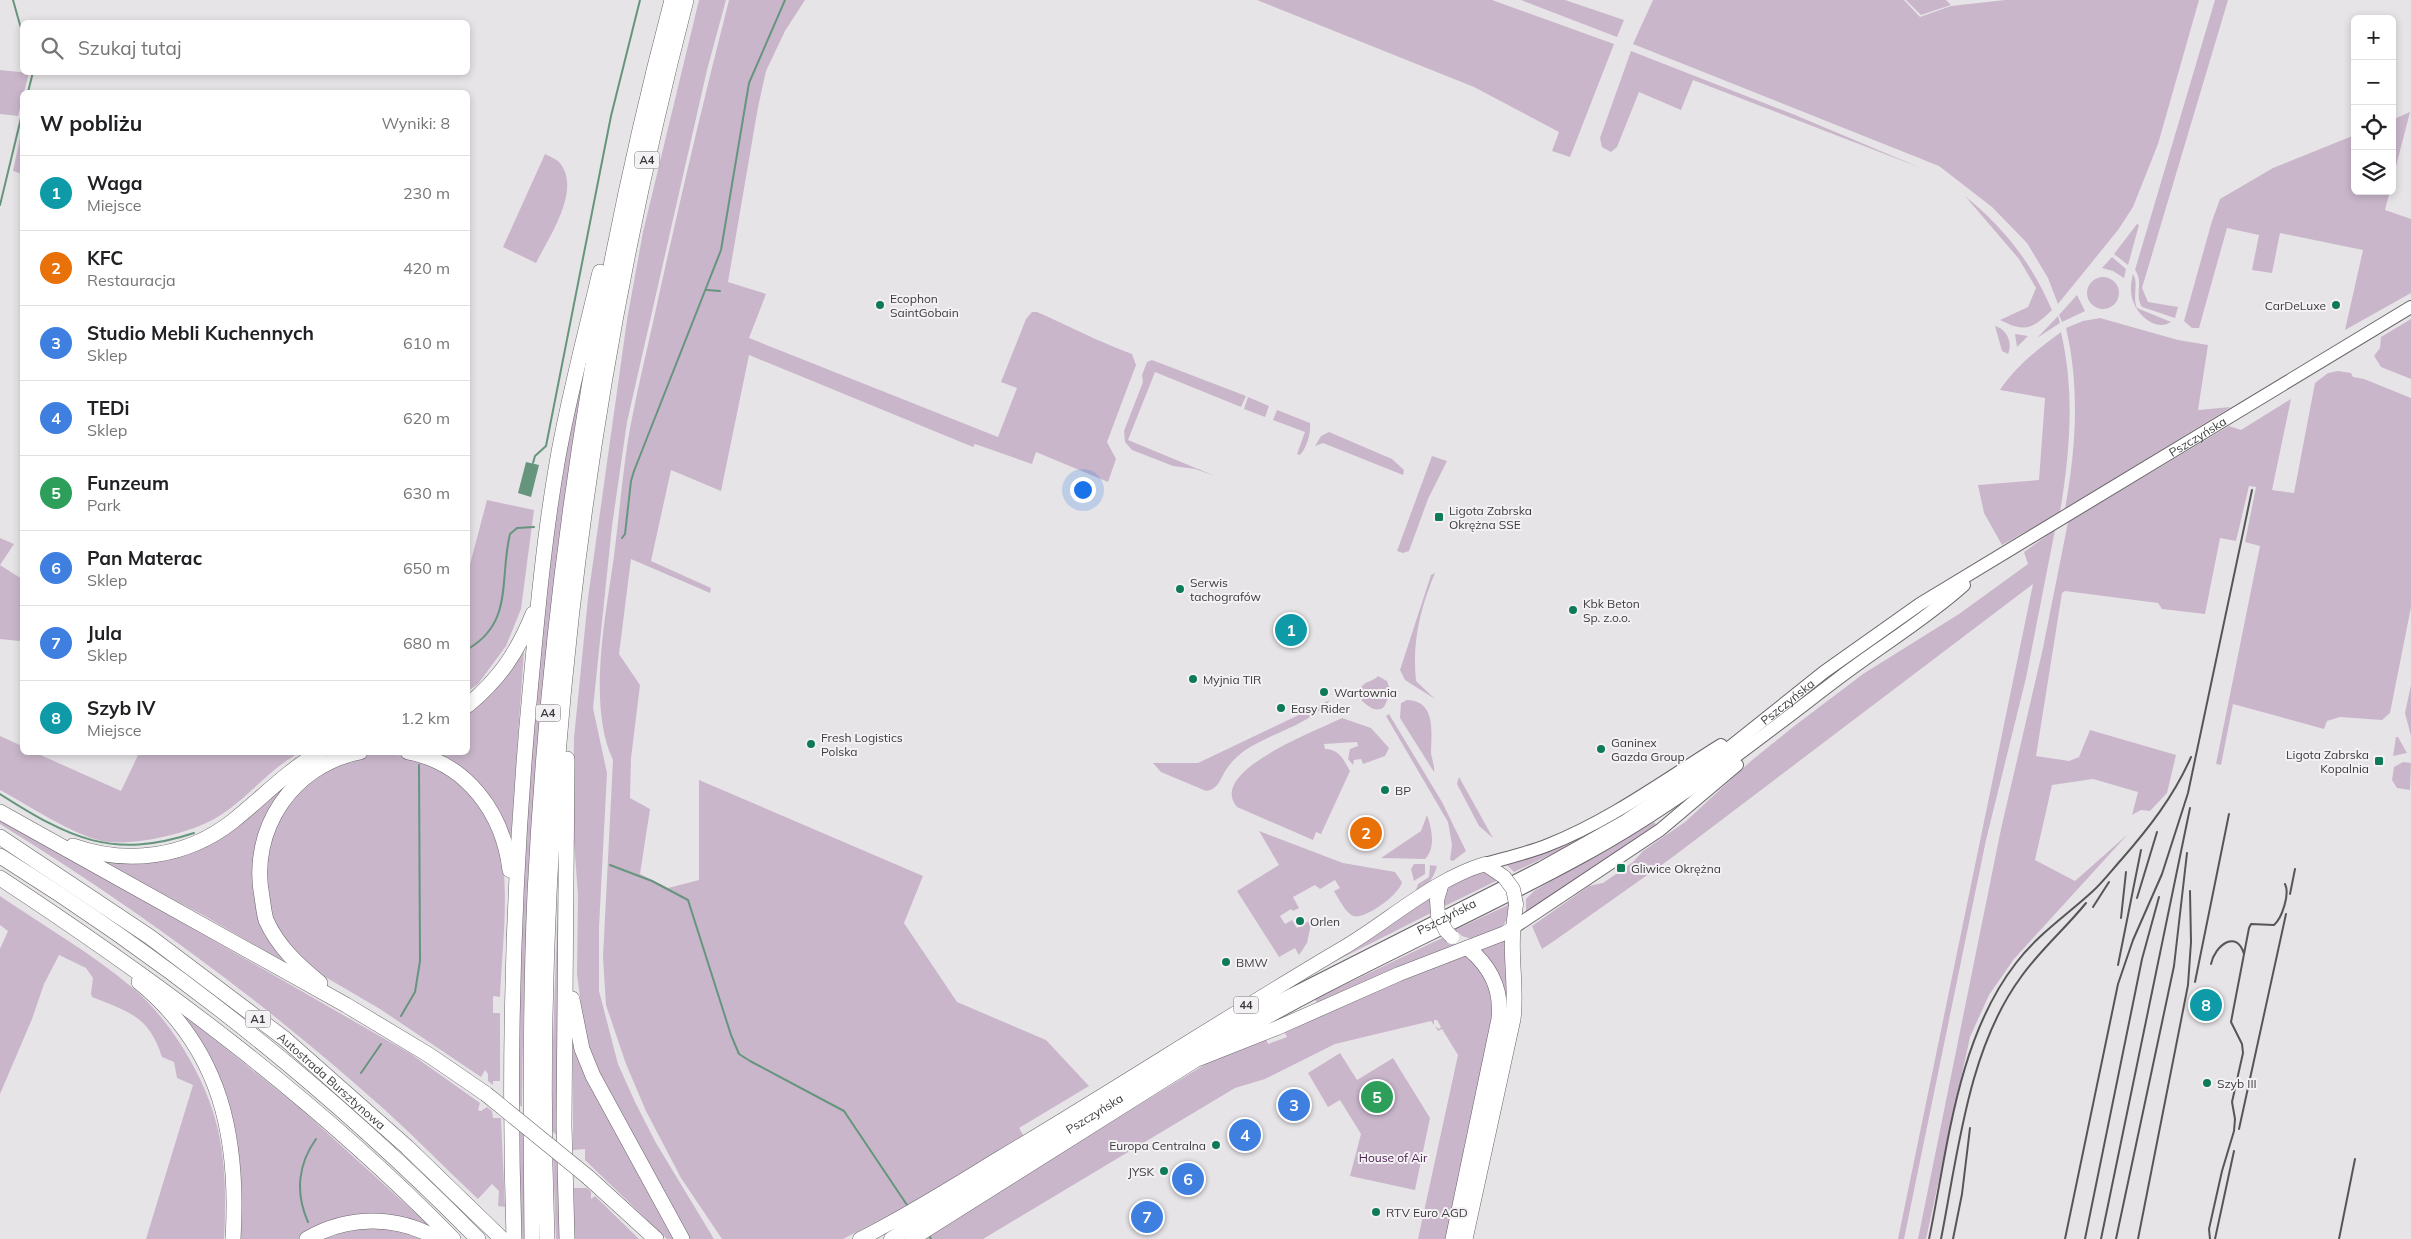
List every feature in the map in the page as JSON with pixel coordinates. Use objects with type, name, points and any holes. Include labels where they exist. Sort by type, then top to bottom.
[{"type":"highway","name":"A4","points":[[532,1239],[533,964],[540,816],[562,581],[579,451],[604,303],[626,193],[672,0]]},
{"type":"highway","name":"A4","points":[[547,1239],[545,1044],[548,912],[558,747],[571,612],[591,465],[615,321],[646,166],[686,0]]},
{"type":"highway","points":[[514,1239],[511,1039],[515,908],[524,753],[541,592],[552,494],[566,416],[609,236],[626,193]]},
{"type":"highway","points":[[470,703],[505,668],[523,638],[541,592]]},
{"type":"highway","points":[[567,1239],[564,1124],[566,784],[571,612]]},
{"type":"highway","points":[[40,834],[104,855],[146,856],[167,853],[190,846],[224,827],[298,765],[315,755]]},
{"type":"highway","points":[[346,755],[307,775],[285,796],[264,834],[259,881],[266,918],[284,949],[298,965],[346,1005]]},
{"type":"highway","points":[[417,755],[441,763],[473,786],[484,799],[500,827],[506,844],[515,908]]},
{"type":"highway","points":[[0,812],[346,1005],[429,1055],[486,1094],[588,1178],[656,1239]]},
{"type":"highway","name":"Autostrada Bursztynowa","points":[[0,837],[150,937],[285,1039],[407,1147],[498,1234]]},
{"type":"highway","name":"Autostrada Bursztynowa","points":[[0,856],[146,955],[277,1056],[380,1145],[478,1239]]},
{"type":"highway","points":[[0,878],[160,987],[263,1067],[373,1162],[453,1239]]},
{"type":"highway","points":[[1465,1239],[1513,1019],[1515,987],[1512,956],[1513,928]]},
{"type":"highway","points":[[92,939],[149,990],[193,1043],[207,1068],[227,1121],[233,1153],[236,1189],[234,1239]]},
{"type":"highway","points":[[1453,1239],[1500,1019],[1501,1004],[1498,990],[1488,967],[1468,948]]},
{"type":"highway","points":[[566,971],[582,1049],[593,1076],[682,1239]]},
{"type":"highway","points":[[588,1178],[645,1239]]},
{"type":"highway","points":[[307,1239],[329,1228],[373,1220],[407,1225],[438,1239]]},
{"type":"main road","name":"Pszczyńska","points":[[891,1239],[1263,1009],[1541,868],[1618,825],[1705,766],[1760,722],[1907,613],[2411,306]]},
{"type":"main road","name":"Pszczyńska","points":[[912,1239],[1196,1060],[1296,1002],[1545,876],[1630,830],[1694,788],[1796,710],[1921,620],[1986,566]]},
{"type":"main road","points":[[1196,1060],[1278,1028],[1398,974],[1468,948],[1513,928],[1666,825],[1717,783],[1796,710]]},
{"type":"main road","points":[[1485,864],[1536,850],[1574,833],[1635,799],[1760,722]]},
{"type":"main road","points":[[1485,864],[1504,877],[1513,889],[1516,904],[1513,928]]},
{"type":"main road","name":"44","points":[[978,1185],[1049,1129],[1239,1009],[1353,942],[1442,883],[1466,869],[1485,864]]},
{"type":"main road","points":[[1442,883],[1437,900],[1438,915],[1446,931],[1468,948]]},
{"type":"main road","points":[[860,1239],[948,1190],[1049,1129]]},
{"type":"green space","points":[[699,0],[726,0],[707,70],[627,422],[612,526],[593,708],[607,773],[599,927],[599,991],[618,1064],[635,1102],[656,1143],[714,1239],[688,1239],[595,1070],[585,1036],[577,974],[578,895],[573,828],[574,738],[588,598],[627,320],[643,232]]},
{"type":"green space","points":[[729,0],[805,0],[785,31],[766,71],[728,282],[766,294],[749,338],[998,437],[1017,388],[1001,382],[1026,319],[1032,312],[1037,312],[1132,354],[1136,365],[1107,442],[1116,459],[1108,482],[1036,452],[1032,464],[975,444],[973,447],[749,355],[721,491],[671,470],[651,561],[711,588],[710,593],[631,559],[619,654],[640,685],[631,758],[630,798],[650,809],[640,874],[668,888],[699,880],[699,780],[923,876],[904,923],[957,1002],[1046,1040],[1089,1086],[1019,1128],[1025,1138],[919,1200],[843,1239],[722,1239],[681,1178],[646,1111],[626,1064],[606,1005],[603,957],[613,760],[605,738],[601,713],[600,687],[603,632],[628,440],[634,409],[699,119]]},
{"type":"green space","points":[[1257,0],[1492,0],[1614,44],[1570,157],[1552,151],[1559,132],[1474,87]]},
{"type":"green space","points":[[1521,0],[1565,0],[1624,20],[1617,37]]},
{"type":"green space","points":[[1653,0],[1904,0],[1920,17],[1951,6],[2005,0],[2199,0],[2158,144],[2133,207],[2118,230],[2058,304],[2048,278],[2027,243],[1992,207],[1939,166],[1633,44]]},
{"type":"green space","points":[[1906,0],[1946,0],[1951,5],[1921,15]]},
{"type":"green space","points":[[2215,0],[2228,0],[2142,288],[2148,302],[2178,307],[2175,318],[2142,307],[2139,298],[2139,279],[2135,270]]},
{"type":"green space","points":[[1631,51],[1795,115],[1921,168],[1693,80],[1681,110],[1639,92],[1617,147],[1611,152],[1602,147],[1600,138]]},
{"type":"green space","points":[[0,70],[28,75],[25,90],[20,90],[18,116],[0,114]]},
{"type":"green space","points":[[2410,112],[2396,166],[2396,150],[2396,118]]},
{"type":"green space","points":[[2351,137],[2351,195],[2389,195],[2385,210],[2411,219],[2411,293],[2345,330],[2363,250],[2280,233],[2272,273],[2252,270],[2259,235],[2227,228],[2199,328],[2192,328],[2184,321],[2220,199],[2273,168]]},
{"type":"green space","points":[[20,138],[20,173],[13,171]]},
{"type":"green space","points":[[545,154],[559,162],[565,173],[567,186],[561,213],[536,263],[503,247]]},
{"type":"green space","points":[[1965,196],[1993,221],[2016,247],[2044,293],[2052,310],[2034,325],[2023,328],[2016,327],[2000,320],[2028,307],[2036,288],[2019,259]]},
{"type":"green space","points":[[2137,224],[2139,225],[2128,265],[2114,254]]},
{"type":"green space","points":[[2112,257],[2126,269],[2124,278],[2113,271],[2102,268]]},
{"type":"green space","points":[[2133,274],[2135,278],[2137,308],[2171,322],[2159,325],[2153,323],[2147,320],[2138,310],[2134,304],[2131,295]]},
{"type":"green space","points":[[2103,277],[2114,282],[2119,293],[2114,304],[2103,309],[2092,304],[2087,293],[2092,282]]},
{"type":"green space","points":[[2077,295],[2085,311],[2062,322],[2059,315]]},
{"type":"green space","points":[[2058,316],[2060,323],[2037,338]]},
{"type":"green space","points":[[2100,318],[2178,340],[2208,345],[2198,410],[2231,407],[2065,509],[2072,463],[2075,418],[2073,373],[2066,328],[2083,321]]},
{"type":"green space","points":[[2411,319],[2411,379],[2381,367],[2374,356],[2380,348],[2381,337]]},
{"type":"green space","points":[[1995,326],[2003,330],[2008,337],[2010,345],[2008,354],[2002,351]]},
{"type":"green space","points":[[2061,332],[2068,377],[2070,422],[2060,512],[2002,545],[1984,513],[1978,485],[2039,480],[2045,398],[2000,390],[2020,366]]},
{"type":"green space","points":[[2015,334],[2028,336],[2017,347]]},
{"type":"green space","points":[[585,358],[587,361],[559,546],[539,732],[527,919],[522,1107],[515,1102],[516,1024],[533,700],[560,475]]},
{"type":"green space","points":[[1152,360],[1246,396],[1241,407],[1155,372],[1128,440],[1215,476],[1195,469],[1173,466],[1132,450],[1125,442],[1124,431],[1143,382],[1142,375],[1147,362]]},
{"type":"green space","points":[[2338,371],[2351,373],[2353,377],[2364,379],[2411,398],[2411,607],[2390,713],[2382,720],[2340,717],[2327,721],[2324,729],[2233,704],[2221,765],[2216,764],[2260,546],[2245,542],[2256,487],[2249,486],[2236,541],[2220,538],[2205,614],[2162,609],[2158,603],[2065,591],[2062,593],[2036,756],[2069,761],[2079,757],[2090,730],[2176,755],[2167,793],[2150,811],[2141,810],[2132,815],[2138,792],[2093,779],[2052,785],[2035,860],[2075,881],[2128,834],[2014,959],[1989,995],[1970,1037],[1926,1239],[1918,1239],[2001,829],[2043,648],[2068,522],[2229,426],[2241,430],[2291,399],[2272,490],[2294,493],[2315,383],[2328,373]]},
{"type":"green space","points":[[1248,397],[1269,406],[1265,417],[1244,409]]},
{"type":"green space","points":[[1277,410],[1310,423],[1308,440],[1300,455],[1297,454],[1305,432],[1273,420]]},
{"type":"green space","points":[[1329,432],[1392,459],[1404,470],[1403,475],[1323,443],[1315,446],[1321,436]]},
{"type":"green space","points":[[1432,456],[1447,461],[1428,499],[1409,551],[1403,553],[1397,551]]},
{"type":"green space","points":[[487,500],[534,510],[521,609],[506,646],[478,684],[470,690],[470,564]]},
{"type":"green space","points":[[2055,530],[2026,678],[1986,840],[1904,1239],[1898,1239],[2033,584],[1670,859],[1542,949],[1532,926],[1589,886],[1603,883],[1633,862],[1643,851],[1685,822],[1751,761],[1863,674],[1959,614],[2028,564],[2024,552]]},
{"type":"green space","points":[[0,538],[14,544],[0,565]]},
{"type":"green space","points":[[0,565],[20,578],[20,640],[0,639]]},
{"type":"green space","points":[[1435,573],[1418,626],[1415,667],[1416,681],[1435,699],[1405,680],[1400,670],[1431,575]]},
{"type":"green space","points":[[524,651],[511,835],[509,836],[503,820],[430,755],[470,755],[470,710],[484,699],[512,669]]},
{"type":"green space","points":[[1378,676],[1387,681],[1391,692],[1384,707],[1375,709],[1362,701],[1360,689],[1364,684]]},
{"type":"green space","points":[[2411,685],[2411,736],[2405,713]]},
{"type":"green space","points":[[1330,700],[1301,723],[1244,751],[1231,763],[1217,785],[1211,790],[1206,791],[1161,772],[1153,763],[1198,763]]},
{"type":"green space","points":[[1407,700],[1417,702],[1428,712],[1434,772],[1400,718],[1401,703]]},
{"type":"green space","points":[[1389,714],[1442,802],[1466,851],[1453,861],[1450,860],[1452,845],[1448,822],[1386,716]]},
{"type":"green space","points":[[1342,718],[1371,728],[1389,748],[1385,756],[1363,764],[1361,759],[1354,760],[1353,765],[1348,759],[1350,749],[1358,746],[1357,742],[1324,744],[1325,749],[1330,749],[1340,756],[1350,771],[1321,834],[1316,832],[1313,840],[1237,807],[1232,793],[1237,780],[1251,766],[1290,742]]},
{"type":"green space","points":[[0,736],[20,745],[20,755],[40,755],[121,791],[138,755],[296,755],[278,767],[230,809],[208,822],[179,833],[130,842],[102,841],[90,838],[51,819],[0,790]]},
{"type":"green space","points":[[2396,737],[2398,737],[2407,753],[2393,756]]},
{"type":"green space","points":[[366,755],[397,755],[416,759],[435,767],[452,778],[476,801],[492,823],[498,836],[502,855],[505,895],[500,997],[493,996],[493,1013],[500,1013],[500,1081],[493,1081],[493,1085],[488,1081],[488,1074],[485,1070],[481,1077],[380,1009],[315,971],[281,936],[270,914],[265,862],[276,822],[301,788],[331,767]]},
{"type":"green space","points":[[2403,762],[2411,763],[2410,790],[2397,788],[2392,780],[2394,767]]},
{"type":"green space","points":[[305,768],[282,795],[255,881],[291,966],[203,915],[104,864],[105,861],[172,858]]},
{"type":"green space","points":[[1459,777],[1493,838],[1479,826],[1457,784]]},
{"type":"green space","points":[[1427,815],[1432,844],[1425,859],[1381,858],[1421,831]]},
{"type":"green space","points":[[0,818],[411,1054],[480,1103],[478,1110],[481,1111],[487,1107],[492,1111],[493,1118],[501,1118],[505,1207],[498,1206],[499,1191],[492,1184],[478,1199],[409,1132],[340,1070],[199,958],[101,889],[0,824]]},
{"type":"green space","points":[[1654,822],[1657,826],[1526,914],[1526,899],[1534,891]]},
{"type":"green space","points":[[1259,831],[1343,863],[1395,872],[1402,882],[1389,899],[1373,910],[1358,916],[1353,916],[1347,912],[1342,905],[1334,891],[1340,888],[1335,880],[1320,889],[1315,885],[1293,897],[1299,908],[1293,911],[1291,909],[1280,916],[1285,924],[1292,920],[1297,928],[1309,921],[1311,924],[1307,943],[1299,955],[1295,948],[1279,957],[1237,891],[1279,865]]},
{"type":"green space","points":[[1577,838],[1580,841],[1514,872],[1505,863]]},
{"type":"green space","points":[[560,844],[560,1138],[552,1131],[553,1041]]},
{"type":"green space","points":[[1414,864],[1425,864],[1425,874],[1414,881],[1411,869]]},
{"type":"green space","points":[[1430,865],[1437,866],[1433,876],[1414,896],[1418,884],[1429,877]]},
{"type":"green space","points":[[1476,872],[1489,873],[1498,880],[1443,907],[1443,900],[1448,888]]},
{"type":"green space","points":[[1431,895],[1431,913],[1328,965],[1327,963]]},
{"type":"green space","points":[[0,896],[85,952],[134,989],[162,1018],[186,1053],[206,1092],[218,1130],[225,1184],[224,1239],[146,1239],[193,1085],[177,1078],[174,1062],[162,1057],[151,1032],[136,1017],[92,997],[93,978],[86,968],[59,955],[44,984],[32,1019],[0,1094],[0,949],[8,931],[0,925]]},
{"type":"green space","points":[[1510,904],[1509,915],[1503,926],[1474,940],[1462,936],[1455,930]]},
{"type":"green space","points":[[1444,937],[1458,946],[1317,1003],[1315,999]]},
{"type":"green space","points":[[1507,938],[1510,985],[1505,1027],[1480,950]]},
{"type":"green space","points":[[1466,955],[1480,963],[1495,1005],[1448,1239],[1418,1239],[1458,1055],[1442,1029],[1438,1031],[1435,1026],[1439,1029],[1441,1027],[1437,1020],[1434,1020],[1434,1025],[1431,1021],[1335,1044],[1265,1079],[1235,1088],[983,1239],[925,1239],[954,1222],[970,1208],[1214,1059],[1266,1039],[1268,1044],[1287,1037],[1285,1033],[1278,1035],[1280,1030],[1359,995]]},
{"type":"green space","points":[[178,1010],[302,1110],[434,1230],[392,1219],[300,1239],[239,1239],[241,1176],[232,1119]]},
{"type":"green space","points":[[573,1027],[677,1239],[667,1239],[585,1160],[585,1149],[573,1150]]},
{"type":"green space","name":"House of Air","points":[[1340,1053],[1357,1080],[1393,1058],[1430,1118],[1415,1190],[1350,1176],[1361,1134],[1340,1100],[1328,1107],[1308,1073]]},
{"type":"green space","points":[[516,1128],[523,1133],[525,1239],[519,1239]]},
{"type":"green space","points":[[553,1158],[560,1165],[563,1239],[556,1239]]},
{"type":"green space","points":[[574,1188],[587,1188],[591,1192],[591,1199],[595,1196],[639,1239],[574,1239]]},
{"type":"green space","points":[[393,1226],[427,1239],[317,1239],[334,1231]]},
{"type":"shaded area","points":[[526,462],[539,465],[531,497],[518,493]]},
{"type":"waterway","points":[[13,0],[20,25]]},
{"type":"waterway","points":[[533,463],[535,456],[546,446],[611,116],[640,0]]},
{"type":"waterway","points":[[622,538],[625,534],[631,481],[634,471],[721,250],[749,83],[785,0]]},
{"type":"waterway","points":[[28,90],[32,75]]},
{"type":"waterway","points":[[0,205],[20,122]]},
{"type":"waterway","points":[[707,290],[720,291]]},
{"type":"waterway","points":[[470,648],[483,638],[499,613],[510,534],[517,528],[534,527]]},
{"type":"waterway","points":[[401,1016],[415,992],[420,961],[419,765]]},
{"type":"waterway","points":[[0,794],[48,822],[70,833],[92,840],[115,844],[139,844],[165,841],[194,833]]},
{"type":"waterway","points":[[610,865],[652,881],[688,900],[731,1035],[739,1054],[844,1111],[907,1205]]},
{"type":"waterway","points":[[361,1073],[381,1044]]},
{"type":"waterway","points":[[308,1222],[301,1200],[300,1179],[305,1158],[316,1139]]},
{"type":"railway","points":[[2065,1239],[2118,984],[2133,940],[2162,874],[2188,793],[2252,490]]},
{"type":"railway","points":[[1929,1239],[1949,1131],[1958,1095],[1980,1025],[1996,993],[2024,953],[2097,887],[2141,836],[2169,798],[2191,757]]},
{"type":"railway","points":[[2101,1239],[2190,808]]},
{"type":"railway","points":[[2195,982],[2229,814]]},
{"type":"railway","points":[[2137,898],[2157,832]]},
{"type":"railway","points":[[2118,965],[2141,850]]},
{"type":"railway","points":[[2116,1239],[2174,966],[2187,853]]},
{"type":"railway","points":[[2290,894],[2295,869]]},
{"type":"railway","points":[[2121,918],[2126,872]]},
{"type":"railway","points":[[2093,907],[2109,882]]},
{"type":"railway","points":[[2210,1239],[2209,1229],[2222,1171],[2234,1131],[2235,1119],[2232,1102],[2243,1053],[2242,1044],[2231,1022],[2249,928],[2251,924],[2274,925],[2277,922],[2286,900],[2285,884]]},
{"type":"railway","points":[[2138,1239],[2188,985],[2191,942],[2190,891]]},
{"type":"railway","points":[[2085,1239],[2142,959],[2159,897]]},
{"type":"railway","points":[[1941,1239],[1968,1103],[1977,1069],[1989,1036],[2003,1005],[2021,977],[2086,903]]},
{"type":"railway","points":[[2239,1129],[2286,914]]},
{"type":"railway","points":[[2211,964],[2217,951],[2226,942],[2236,942],[2241,946],[2244,954]]},
{"type":"railway","points":[[1953,1239],[1962,1194],[1970,1128]]},
{"type":"railway","points":[[2215,1239],[2234,1151]]},
{"type":"railway","points":[[2339,1239],[2355,1159]]},
{"type":"place","name":"Ecophon SaintGobain","points":[[880,305]]},
{"type":"place","name":"CarDeLuxe","points":[[2336,305]]},
{"type":"place","name":"Ligota Zabrska Okrężna SSE","points":[[1439,517]]},
{"type":"place","name":"Serwis tachografów","points":[[1180,589]]},
{"type":"place","name":"Kbk Beton Sp. z.o.o.","points":[[1573,610]]},
{"type":"place","name":"Waga","points":[[1291,630]]},
{"type":"place","name":"Myjnia TIR","points":[[1193,679]]},
{"type":"place","name":"Wartownia","points":[[1324,692]]},
{"type":"place","name":"Easy Rider","points":[[1281,708]]},
{"type":"place","name":"Fresh Logistics Polska","points":[[811,744]]},
{"type":"place","name":"Ganinex Gazda Group","points":[[1601,749]]},
{"type":"place","name":"Ligota Zabrska Kopalnia","points":[[2379,761]]},
{"type":"place","name":"BP","points":[[1385,790]]},
{"type":"place","name":"KFC","points":[[1366,833]]},
{"type":"place","name":"Gliwice Okrężna","points":[[1621,868]]},
{"type":"place","name":"Orlen","points":[[1300,921]]},
{"type":"place","name":"BMW","points":[[1226,962]]},
{"type":"place","name":"Szyb IV","points":[[2206,1005]]},
{"type":"place","name":"Szyb III","points":[[2207,1083]]},
{"type":"place","name":"Funzeum","points":[[1377,1097]]},
{"type":"place","name":"Studio Mebli Kuchennych","points":[[1294,1105]]},
{"type":"place","name":"TEDi","points":[[1245,1135]]},
{"type":"place","name":"Europa Centralna","points":[[1216,1145]]},
{"type":"place","name":"JYSK","points":[[1164,1171]]},
{"type":"place","name":"Pan Materac","points":[[1188,1179]]},
{"type":"place","name":"RTV Euro AGD","points":[[1376,1212]]},
{"type":"place","name":"Jula","points":[[1147,1217]]}]
